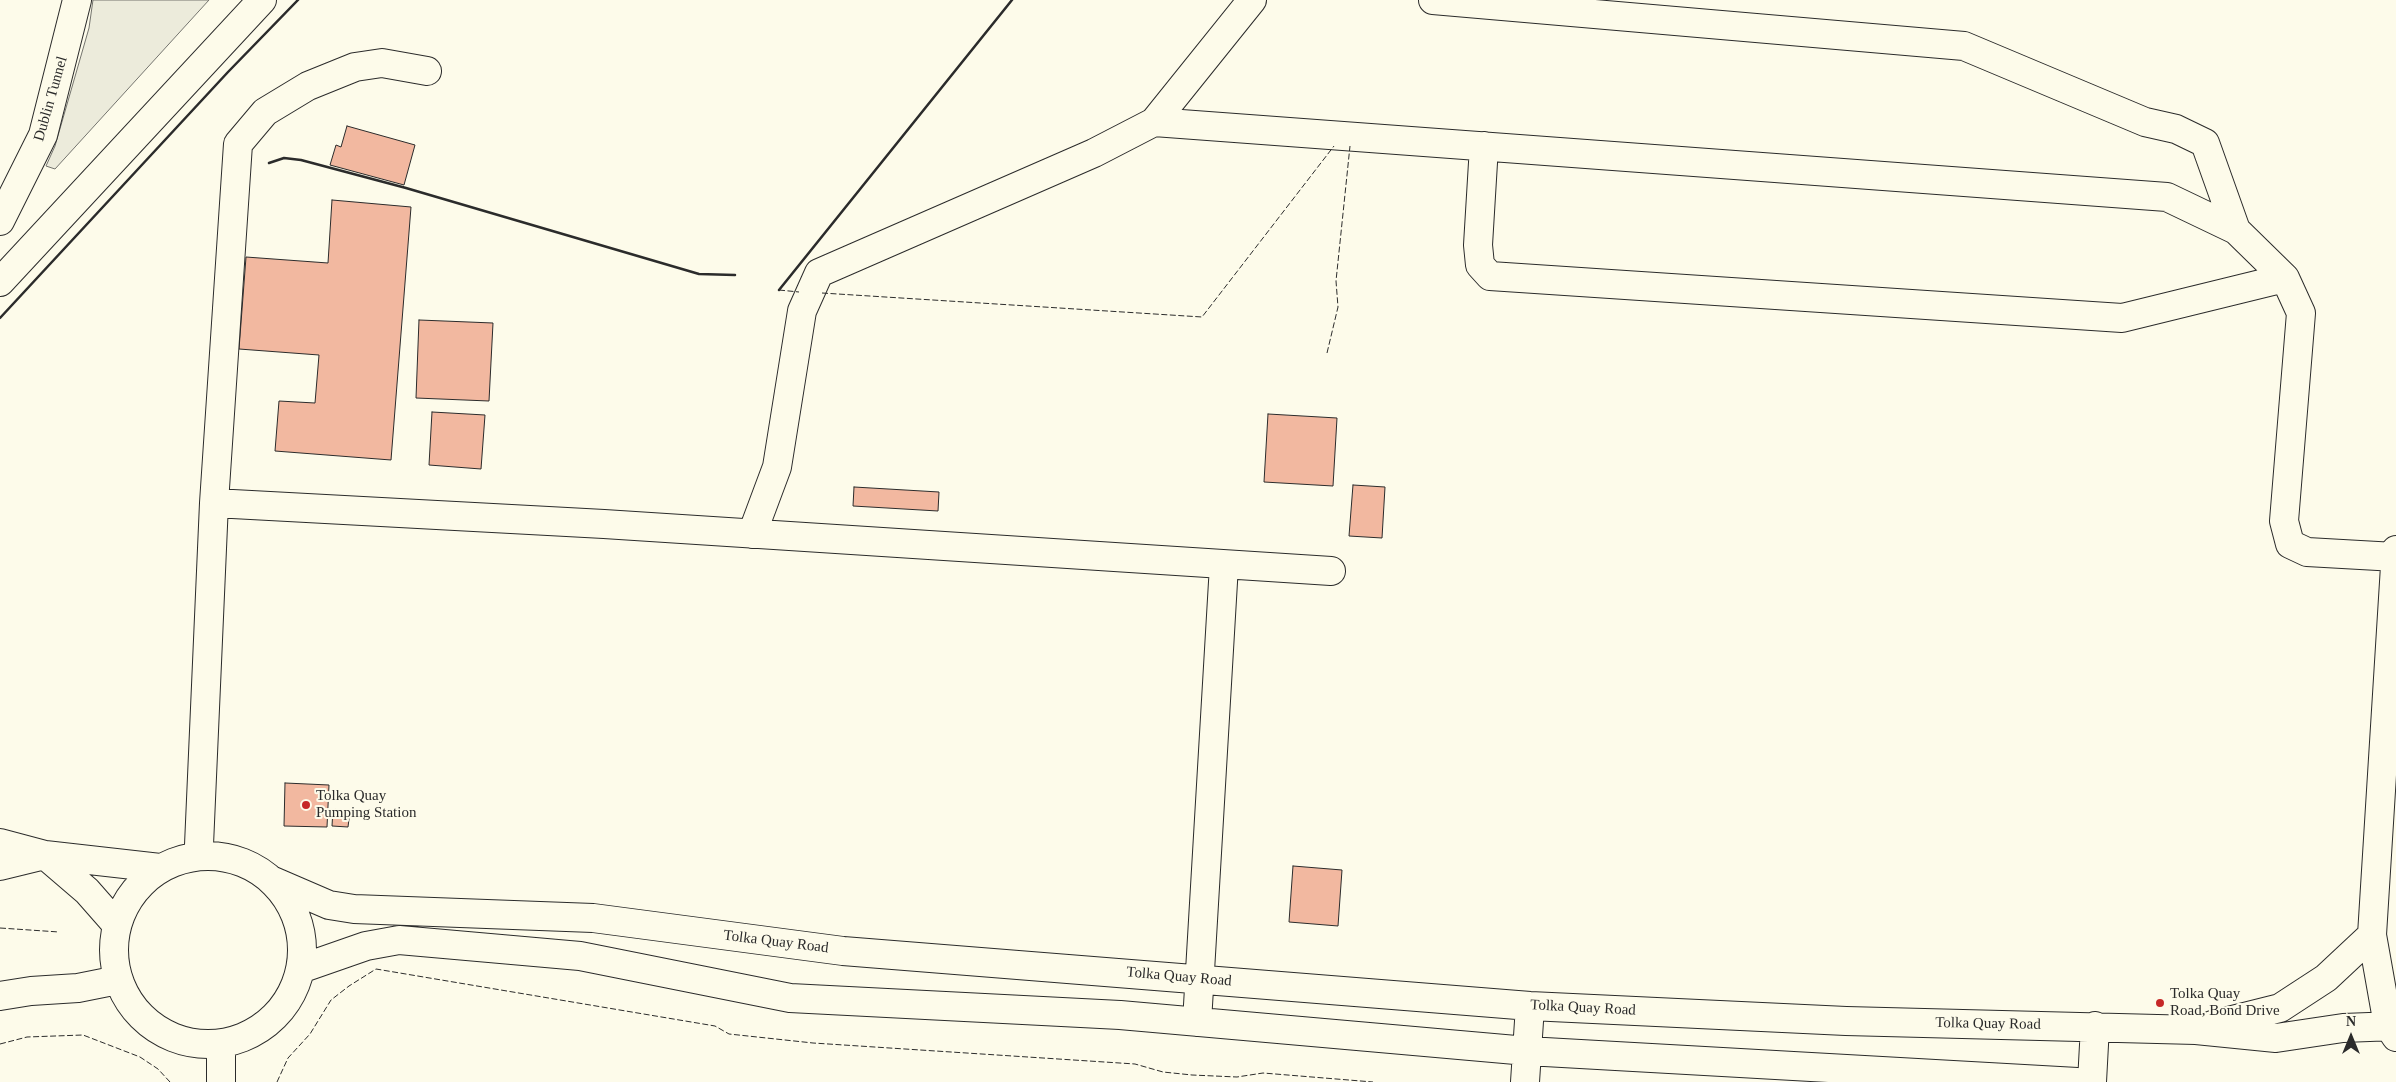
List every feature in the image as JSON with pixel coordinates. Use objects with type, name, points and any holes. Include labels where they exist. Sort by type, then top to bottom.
[{"type":"main road","name":"Dublin Tunnel","points":[[0,221],[43,135],[77,0]]},
{"type":"main road","points":[[0,282],[262,0]]},
{"type":"main road","points":[[752,534],[777,467],[802,311],[819,273],[1094,153],[1154,122],[1252,0]]},
{"type":"main road","points":[[1433,0],[1964,46],[2145,122],[2176,129],[2205,143],[2236,230]]},
{"type":"main road","points":[[200,856],[199,835],[214,503],[238,144],[264,112],[308,86],[355,66],[382,63],[427,71]]},
{"type":"main road","points":[[1154,122],[2167,196],[2236,230],[2285,278],[2301,313],[2284,521],[2290,544],[2307,552],[2396,557]]},
{"type":"main road","points":[[1484,146],[1478,245],[1480,265],[1490,276],[2122,318],[2285,278]]},
{"type":"main road","points":[[214,503],[604,524],[1331,571]]},
{"type":"main road","points":[[2393,1029],[2372,935],[2396,550]]},
{"type":"main road","points":[[1197,1022],[1224,564]]},
{"type":"main road","points":[[0,843],[45,855],[160,868]]},
{"type":"main road","points":[[0,866],[45,855]]},
{"type":"main road","points":[[45,855],[87,891],[116,924]]},
{"type":"main road","points":[[200,856],[224,857],[249,865],[271,880],[286,897],[300,927],[302,943],[300,969],[294,990],[281,1010],[260,1030],[241,1039],[221,1044],[185,1042],[159,1032],[133,1009],[118,980],[113,947],[116,924],[130,895],[143,881],[160,868],[179,860],[200,856]]},
{"type":"main road","name":"Tolka Quay Road","points":[[271,880],[329,905],[354,909],[593,918],[843,951],[1530,1006],[1846,1021],[2196,1030],[2276,1038],[2343,1028],[2393,1029]]},
{"type":"main road","points":[[2196,1030],[2280,1008],[2326,978],[2372,935]]},
{"type":"main road","points":[[300,969],[366,946],[399,940],[580,956],[790,998],[1120,1015],[1527,1051],[2077,1082]]},
{"type":"main road","points":[[0,996],[78,988],[118,980]]},
{"type":"main road","points":[[1525,1082],[1530,1006]]},
{"type":"main road","points":[[2092,1082],[2095,1026]]},
{"type":"main road","points":[[221,1044],[221,1082]]},
{"type":"shaded area","points":[[93,0],[209,0],[55,169],[46,166],[55,146],[89,28]]},
{"type":"building","points":[[347,126],[415,145],[404,185],[330,165],[336,145],[341,147]]},
{"type":"building","points":[[332,200],[411,207],[391,460],[275,451],[279,401],[315,403],[319,355],[239,349],[246,257],[328,263]]},
{"type":"building","points":[[419,320],[493,323],[489,401],[416,398]]},
{"type":"building","points":[[432,412],[485,415],[481,469],[429,465]]},
{"type":"building","points":[[1268,414],[1337,418],[1333,486],[1264,482]]},
{"type":"building","points":[[1353,485],[1385,487],[1382,538],[1349,536]]},
{"type":"building","points":[[854,487],[939,492],[938,511],[853,506]]},
{"type":"building","name":"Tolka Quay Pumping Station","points":[[285,783],[329,785],[327,827],[284,826]]},
{"type":"building","points":[[333,809],[350,811],[348,827],[332,826]]},
{"type":"building","points":[[1293,866],[1342,870],[1338,926],[1289,922]]},
{"type":"fence","points":[[822,293],[1202,317],[1334,146]]},
{"type":"fence","points":[[1327,353],[1338,307],[1336,281],[1350,146]]},
{"type":"fence","points":[[779,290],[799,292]]},
{"type":"fence","points":[[0,928],[59,932]]},
{"type":"fence","points":[[277,1082],[288,1058],[310,1034],[331,1000],[376,969],[715,1026],[729,1034],[813,1043],[1135,1064],[1163,1072],[1192,1075],[1237,1077],[1263,1073],[1373,1082]]},
{"type":"fence","points":[[0,1044],[27,1037],[83,1035],[140,1057],[158,1069],[170,1082]]},
{"type":"wall","points":[[0,318],[228,72],[298,0]]},
{"type":"wall","points":[[779,290],[1012,0]]},
{"type":"wall","points":[[269,163],[284,158],[301,160],[406,188],[699,274],[735,275]]},
{"type":"place","name":"Tolka Quay Pumping Station","points":[[306,805]]},
{"type":"place","name":"Tolka Quay Road, Bond Drive","points":[[2160,1003]]}]
